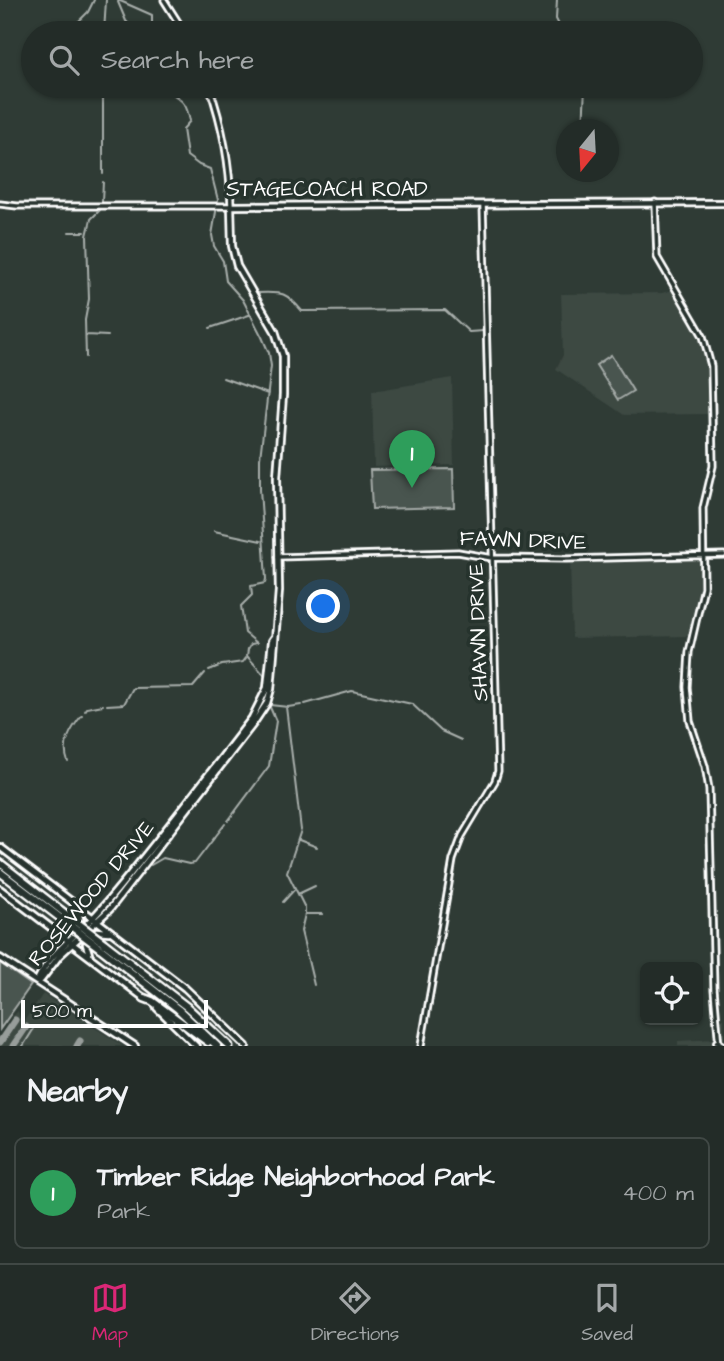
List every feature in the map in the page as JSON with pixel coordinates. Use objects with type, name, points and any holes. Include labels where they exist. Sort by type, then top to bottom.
[{"type":"highway","points":[[0,861],[65,917],[182,1003],[229,1046]]},
{"type":"highway","points":[[0,875],[65,917]]},
{"type":"highway","points":[[102,945],[178,1009],[215,1046]]},
{"type":"highway","points":[[144,998],[215,1046]]},
{"type":"main road","name":"STAGECOACH ROAD","points":[[229,206],[724,202]]},
{"type":"main road","name":"ROSEWOOD DRIVE","points":[[37,982],[59,952],[95,920],[106,914],[262,712],[271,689],[279,592],[277,465],[283,396],[283,356],[275,331],[237,266],[232,246],[229,206]]},
{"type":"main road","name":"ROSEWOOD DRIVE","points":[[95,920],[258,708],[267,688],[272,641],[275,637]]},
{"type":"main road","points":[[0,847],[185,988],[246,1046]]},
{"type":"main road","points":[[0,889],[144,998],[196,1046]]},
{"type":"main road","points":[[55,930],[66,931],[75,926],[80,919],[76,905]]},
{"type":"main road","points":[[82,909],[91,912],[103,907]]},
{"type":"main road","points":[[106,914],[106,923],[111,932]]},
{"type":"main road","points":[[55,930],[59,952],[80,950]]},
{"type":"main road","points":[[91,958],[86,944],[91,936],[97,931],[111,932]]},
{"type":"main road","points":[[0,958],[135,1046]]},
{"type":"main road","points":[[24,974],[46,970],[48,989]]},
{"type":"street","points":[[164,0],[177,21]]},
{"type":"street","name":"ROSEWOOD DRIVE","points":[[212,98],[228,154],[229,206]]},
{"type":"street","points":[[655,202],[657,257],[703,336],[712,366],[713,466],[703,508],[704,587],[689,652],[687,687],[690,720],[705,766],[709,789],[719,1044]]},
{"type":"street","name":"SHAWN DRIVE","points":[[421,1046],[453,860],[462,836],[495,781],[498,771],[483,203]]},
{"type":"street","name":"STAGECOACH ROAD","points":[[0,204],[229,206]]},
{"type":"street","name":"FAWN DRIVE","points":[[278,557],[458,552],[492,558],[724,555]]},
{"type":"shaded area","points":[[673,290],[706,347],[710,366],[710,414],[624,415],[556,369],[563,355],[561,294],[662,293]]},
{"type":"shaded area","points":[[611,355],[633,391],[618,400],[596,365]]},
{"type":"shaded area","points":[[452,378],[454,465],[374,467],[372,391]]},
{"type":"shaded area","points":[[453,469],[454,507],[372,509],[370,470]]},
{"type":"shaded area","points":[[702,558],[702,592],[691,636],[572,638],[570,561]]},
{"type":"shaded area","points":[[0,963],[31,985],[0,1029]]},
{"type":"shaded area","points":[[43,994],[123,1046],[0,1046],[0,1036],[13,1016],[18,1011],[24,1021]]},
{"type":"shaded area","points":[[715,1019],[724,1019],[724,1046],[678,1046],[678,1041],[715,1039]]},
{"type":"waterway","points":[[79,21],[94,0]]},
{"type":"waterway","points":[[105,21],[106,0]]},
{"type":"waterway","points":[[118,0],[152,15],[152,21]]},
{"type":"waterway","points":[[557,0],[557,21]]},
{"type":"waterway","points":[[118,2],[126,21]]},
{"type":"waterway","points":[[103,98],[103,174]]},
{"type":"waterway","points":[[178,98],[183,103],[190,121],[183,129],[187,156],[210,169],[218,200],[212,235],[214,246],[223,261],[226,281],[243,300],[269,353],[271,366],[260,458],[266,579],[265,583],[251,586],[252,595],[241,606],[245,633],[257,643],[251,644],[247,656],[265,676]]},
{"type":"waterway","points":[[584,98],[584,119]]},
{"type":"waterway","points":[[102,201],[103,182]]},
{"type":"waterway","points":[[86,357],[85,320],[89,299],[87,236],[91,219],[101,209]]},
{"type":"waterway","points":[[69,232],[85,232]]},
{"type":"waterway","points":[[258,293],[283,294],[302,311],[445,310],[469,332],[483,331]]},
{"type":"waterway","points":[[210,328],[249,315]]},
{"type":"waterway","points":[[86,335],[108,336]]},
{"type":"waterway","points":[[223,378],[268,394]]},
{"type":"waterway","points":[[214,531],[261,541]]},
{"type":"waterway","points":[[209,670],[243,662],[246,658]]},
{"type":"waterway","points":[[107,705],[124,704],[133,688],[193,687],[205,673]]},
{"type":"waterway","points":[[305,704],[352,691],[412,704],[441,731],[461,740]]},
{"type":"waterway","points":[[85,711],[87,708],[103,705]]},
{"type":"waterway","points":[[228,821],[269,766],[276,721],[269,705]]},
{"type":"waterway","points":[[270,705],[301,705]]},
{"type":"waterway","points":[[286,707],[301,830],[287,872],[305,908],[305,914],[323,914]]},
{"type":"waterway","points":[[68,762],[66,743],[82,715]]},
{"type":"waterway","points":[[151,865],[163,858],[195,863],[225,824]]},
{"type":"waterway","points":[[299,840],[317,847]]},
{"type":"waterway","points":[[298,894],[315,886]]},
{"type":"waterway","points":[[283,902],[294,890]]},
{"type":"waterway","points":[[305,914],[301,931],[314,985]]},
{"type":"waterway","points":[[23,1046],[33,1030]]},
{"type":"taxiway","points":[[0,1042],[15,1020]]},
{"type":"taxiway","points":[[13,1046],[26,1027]]},
{"type":"taxiway","points":[[77,1046],[80,1041]]},
{"type":"place","name":"Timber Ridge Neighborhood Park","points":[[412,488]]}]
